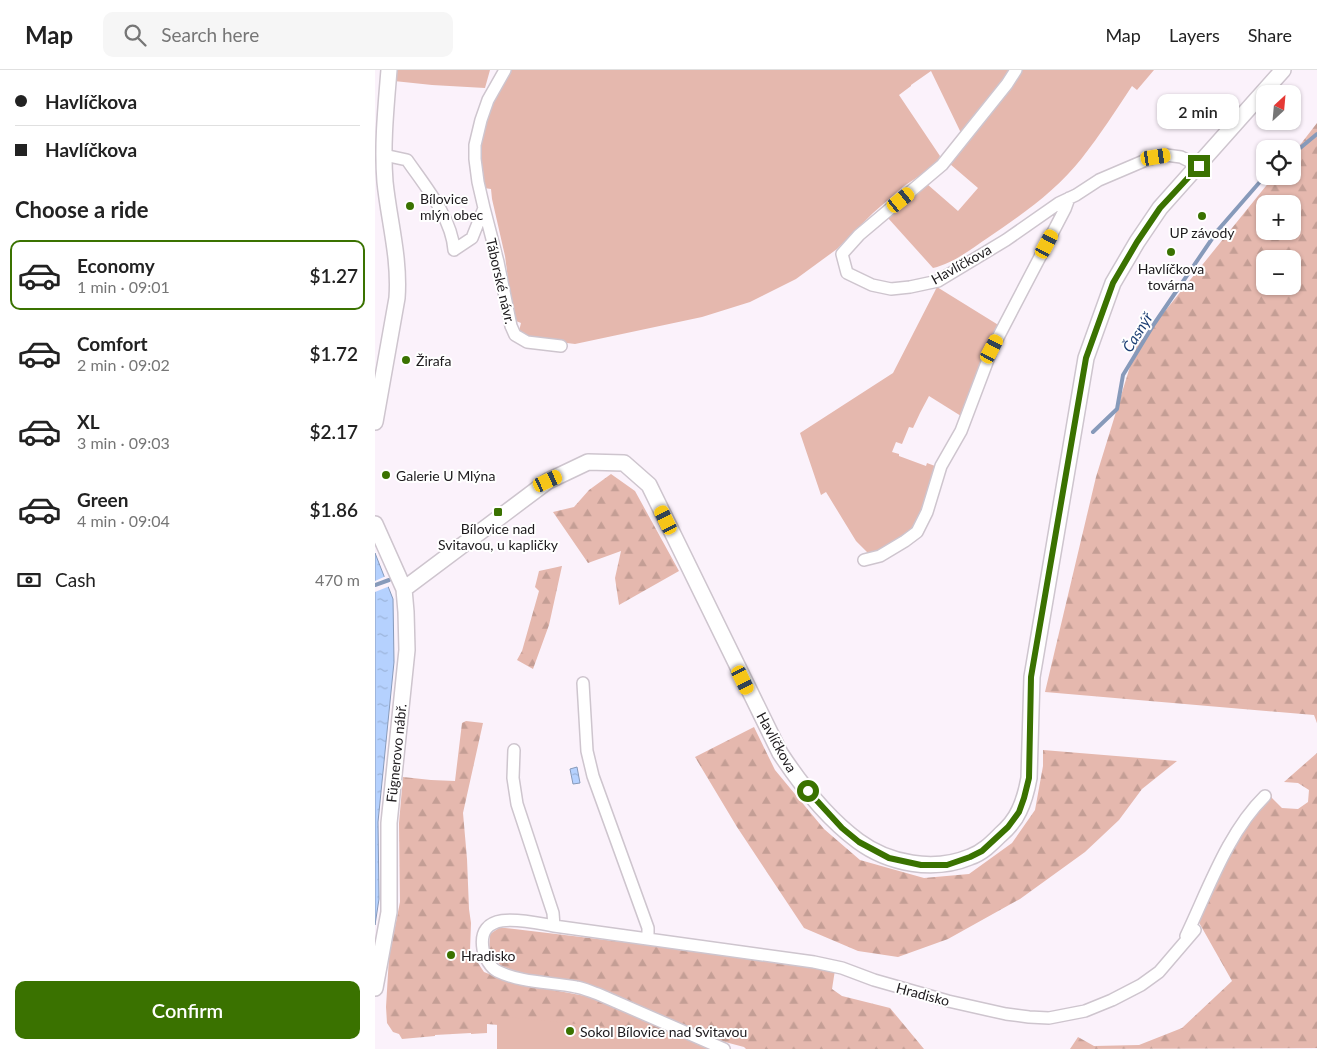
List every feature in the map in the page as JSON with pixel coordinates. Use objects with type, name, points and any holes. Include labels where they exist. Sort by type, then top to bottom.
[{"type":"main road","points":[[375,422],[398,286],[397,262],[385,183],[384,155],[389,70]]},
{"type":"main road","name":"Havlíčkova","points":[[404,589],[548,481],[588,462],[625,464],[649,485],[780,753],[808,791],[842,828],[859,842],[889,858],[921,865],[947,865],[982,851],[1008,827],[1019,812],[1028,785],[1031,677],[1086,358],[1113,283],[1160,208],[1283,70]]},
{"type":"main road","name":"Fügnerovo nábř.","points":[[375,524],[404,589],[407,612],[407,650],[389,823],[389,912],[375,988]]},
{"type":"street","name":"Táborské návr.","points":[[505,70],[488,100],[481,120],[475,145],[478,182],[498,262],[511,326],[515,335],[527,342],[561,346]]},
{"type":"street","name":"Havlíčkova","points":[[1015,70],[1007,84],[942,166],[859,235],[842,254],[847,273],[872,286],[891,289],[910,288],[938,281],[1006,240],[1059,202],[1076,195],[1099,180],[1156,157],[1175,155],[1199,166]]},
{"type":"street","name":"Táborské návr.","points":[[384,155],[407,160],[433,197],[445,221],[454,250],[471,238],[484,208]]},
{"type":"street","points":[[864,560],[880,556],[917,532],[927,512],[941,466],[961,431],[992,349],[1069,198]]},
{"type":"street","points":[[583,683],[587,751],[593,776],[648,928],[648,939]]},
{"type":"street","points":[[513,750],[513,778],[517,804],[553,914],[554,926]]},
{"type":"street","name":"Hradisko","points":[[1179,949],[1214,874],[1235,836],[1253,808],[1265,796]]},
{"type":"street","name":"Hradisko","points":[[724,1049],[599,994],[578,987],[510,976],[495,970],[483,951],[484,931],[500,920],[514,920],[814,962],[843,968],[874,980],[941,999],[1006,1014],[1049,1018],[1085,1011],[1113,1000],[1141,985],[1159,972],[1195,930]]},
{"type":"green space","points":[[395,70],[490,70],[485,88],[394,81]]},
{"type":"green space","points":[[507,70],[1011,70],[961,133],[931,71],[899,95],[940,156],[936,165],[904,186],[873,213],[837,249],[796,279],[750,302],[702,317],[575,344],[527,338],[519,331],[521,323],[513,317],[505,256],[491,189],[484,188],[479,146],[485,120]]},
{"type":"green space","points":[[1019,70],[1154,70],[1137,90],[1132,86],[1082,158],[1051,191],[969,251],[948,263],[933,268],[888,218],[927,184],[958,211],[978,188],[950,164]]},
{"type":"green space","points":[[1317,123],[1317,723],[1314,715],[1045,692],[1096,477],[1136,347],[1256,198],[1256,240],[1301,240],[1301,195],[1259,195],[1267,185],[1301,185],[1301,144]]},
{"type":"green space","points":[[937,287],[1000,326],[961,416],[929,396],[913,428],[909,427],[902,444],[896,442],[892,452],[926,466],[927,463],[935,466],[914,533],[871,556],[856,541],[826,492],[821,495],[800,433],[893,373]]},
{"type":"green space","points":[[611,474],[635,491],[679,571],[619,605],[615,578],[621,551],[588,563],[553,512],[574,507],[589,490]]},
{"type":"green space","points":[[562,566],[549,625],[533,669],[517,660],[522,651],[539,591],[535,587],[539,571]]},
{"type":"green space","points":[[466,721],[483,723],[463,813],[471,923],[470,951],[484,972],[521,984],[596,998],[694,1042],[692,1047],[649,1038],[487,1024],[487,1033],[435,1035],[402,1039],[399,1034],[393,1032],[387,1023],[386,1007],[389,957],[400,902],[399,823],[403,777],[455,781],[462,723]]},
{"type":"green space","points":[[754,727],[775,770],[824,829],[860,860],[924,878],[969,874],[1012,843],[1035,810],[1043,766],[1043,750],[1177,761],[1142,789],[1119,820],[1085,852],[1020,899],[948,939],[898,957],[858,951],[804,928],[737,827],[695,757]]},
{"type":"green space","points":[[1317,753],[1317,1048],[1070,1049],[1078,1037],[1094,1046],[1139,1045],[1182,1028],[1232,981],[1197,919],[1227,859],[1260,805],[1272,794],[1272,798],[1282,808],[1298,809],[1308,802],[1309,790],[1298,783],[1284,782]]},
{"type":"green space","points":[[499,928],[757,958],[835,970],[832,989],[842,996],[890,1008],[924,1049],[746,1049],[501,966],[489,951],[490,934]]},
{"type":"green space","name":"Sokol Bílovice nad Svitavou","points":[[497,1016],[636,1030],[694,1042],[709,1049],[497,1049]]},
{"type":"water","points":[[375,553],[393,599],[394,662],[378,822],[379,899],[375,925]]},
{"type":"water","points":[[577,767],[580,783],[573,784],[570,769]]},
{"type":"pier","points":[[386,576],[390,586],[375,592],[375,581]]},
{"type":"waterway","name":"Časnýř","points":[[1301,147],[1317,134]]},
{"type":"waterway","name":"Časnýř","points":[[1093,432],[1117,409],[1123,375],[1154,324],[1218,230],[1257,185]]},
{"type":"waterway","name":"Časnýř","points":[[375,585],[389,580]]},
{"type":"place","name":"Bílovice mlýn obec","points":[[410,206]]},
{"type":"place","name":"UP závody","points":[[1202,216]]},
{"type":"place","name":"Havlíčkova továrna","points":[[1171,252]]},
{"type":"place","name":"Žirafa","points":[[406,360]]},
{"type":"place","name":"Galerie U Mlýna","points":[[386,475]]},
{"type":"place","name":"Bílovice nad Svitavou, u kapličky","points":[[498,512]]},
{"type":"place","name":"Hradisko","points":[[451,955]]},
{"type":"place","name":"Sokol Bílovice nad Svitavou","points":[[570,1031]]},
{"type":"route","points":[[808,791],[826,812],[859,842],[889,858],[921,865],[947,865],[982,851],[996,840],[1019,812],[1029,778],[1031,677],[1086,358],[1113,283],[1137,242],[1160,208],[1199,166]]}]
